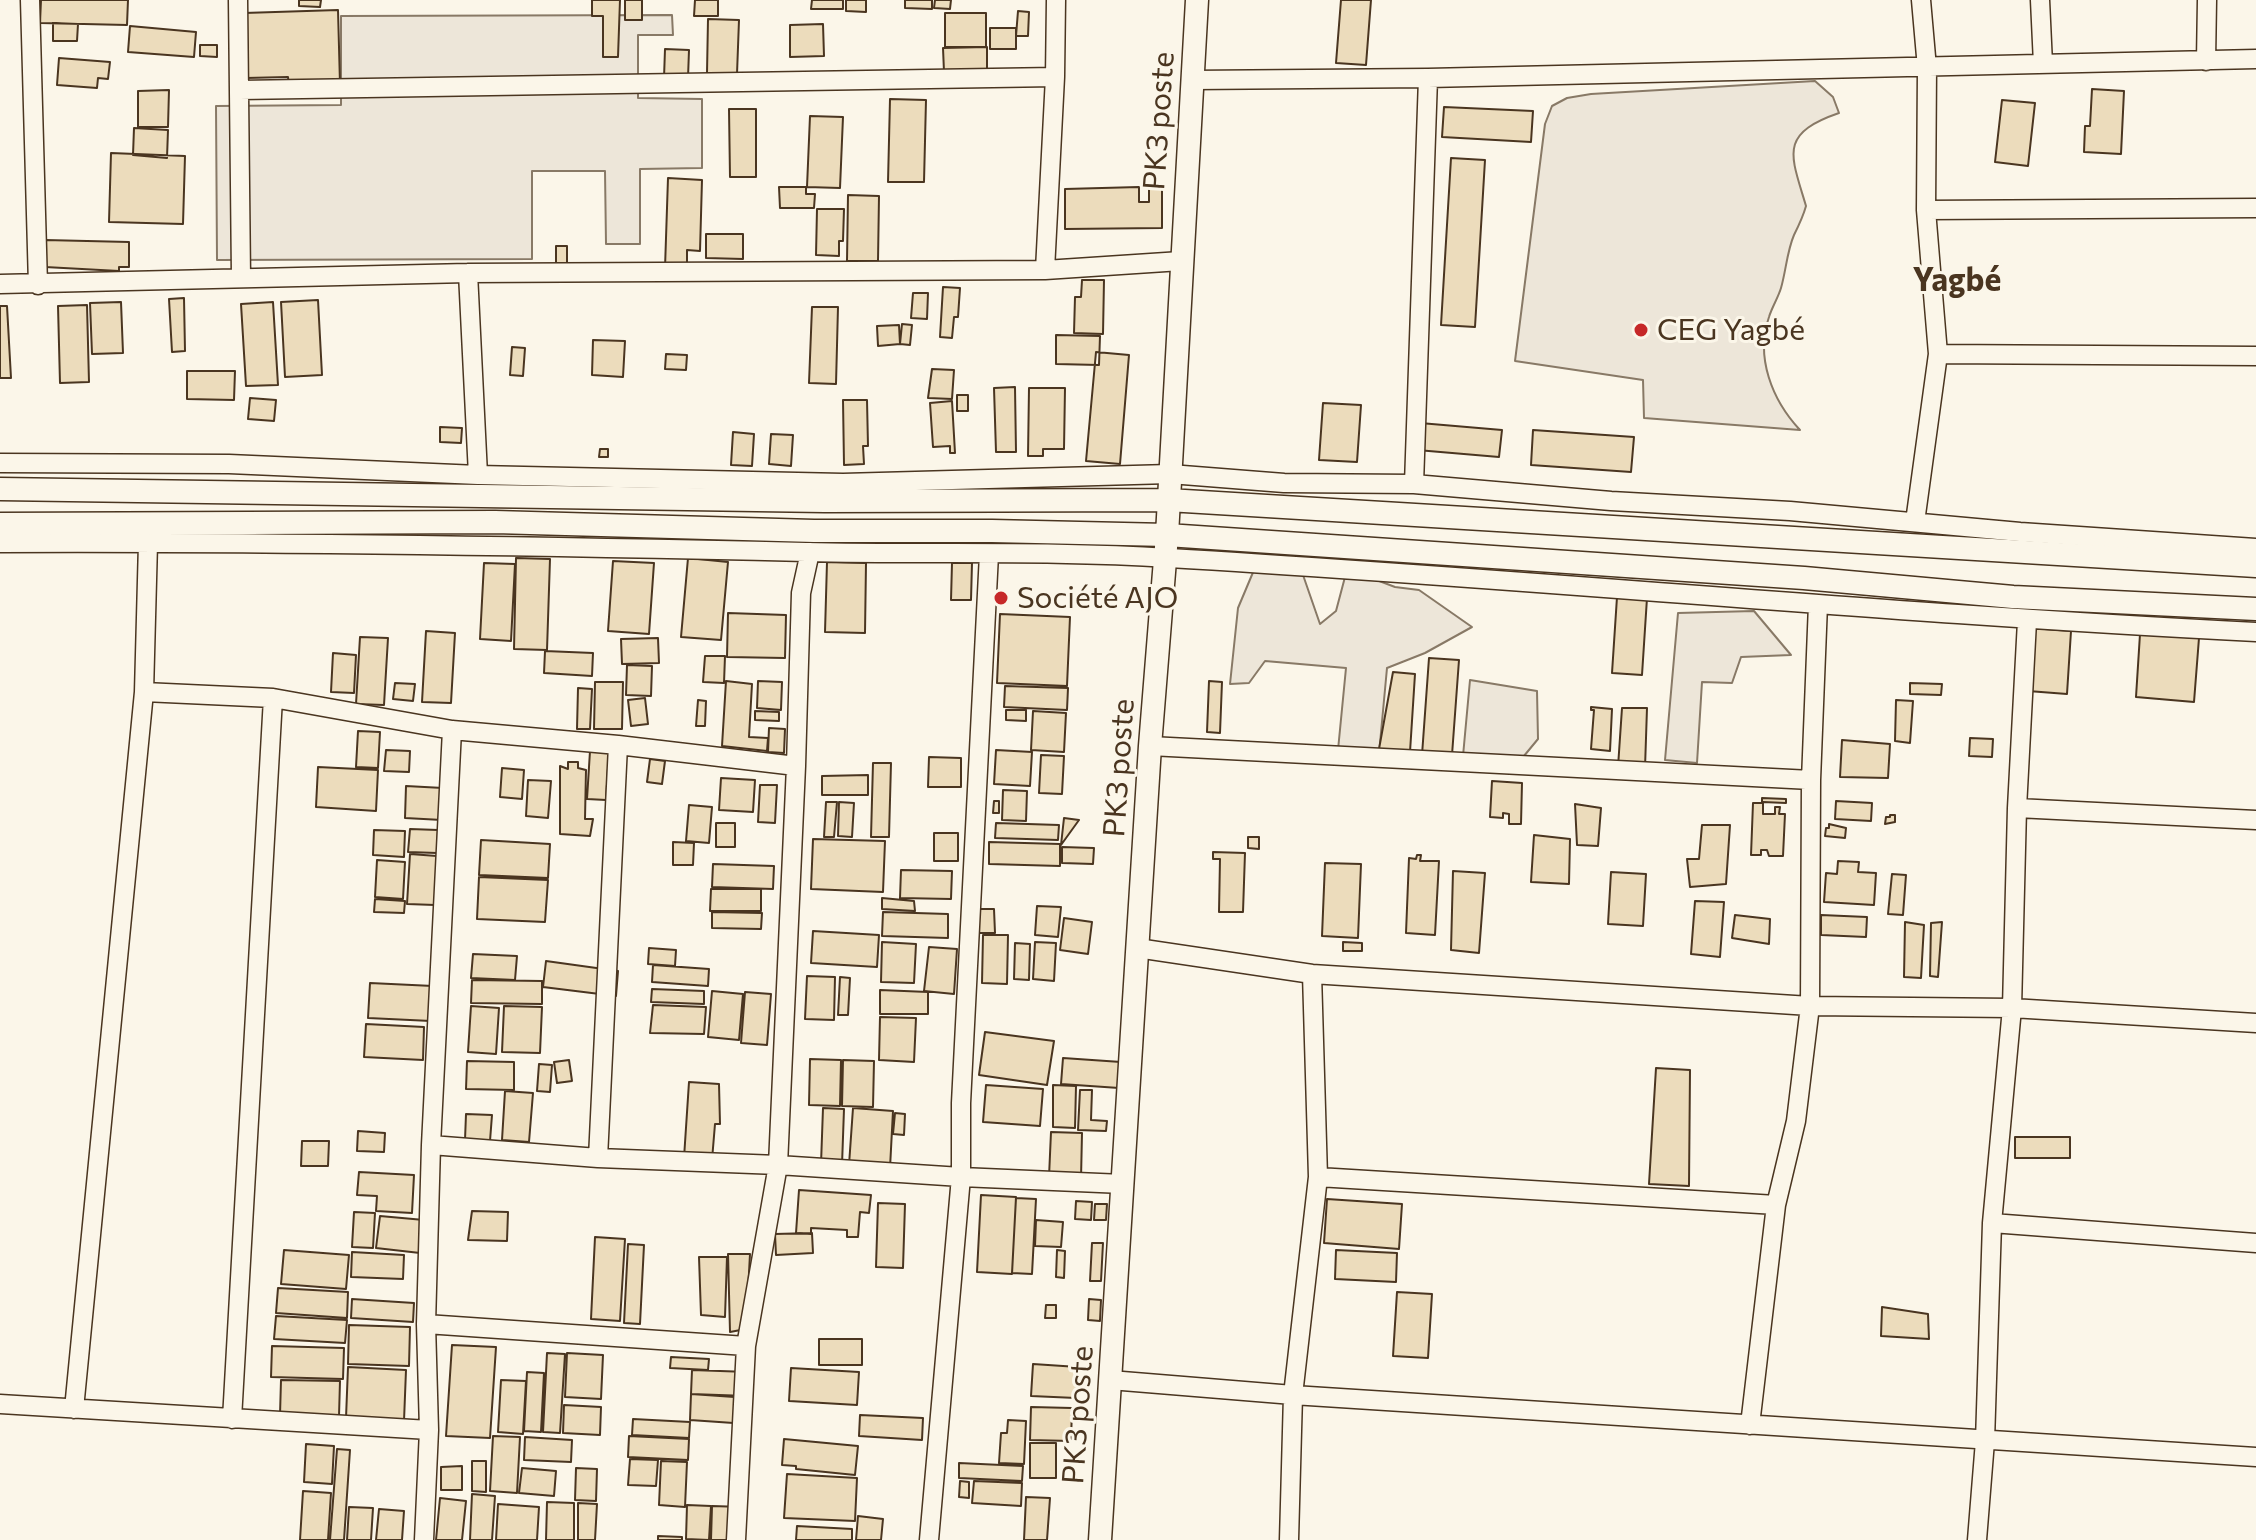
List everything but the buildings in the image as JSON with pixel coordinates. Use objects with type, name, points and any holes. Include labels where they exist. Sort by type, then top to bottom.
[{"type":"street","points":[[30,0],[38,285]]},
{"type":"street","points":[[238,0],[241,277]]},
{"type":"street","points":[[1045,270],[1056,0]]},
{"type":"street","name":"PK3 poste","points":[[1100,1540],[1170,474],[1197,0]]},
{"type":"street","points":[[1915,522],[1938,354],[1926,210],[1927,68],[1921,0]]},
{"type":"street","points":[[2040,0],[2043,64]]},
{"type":"street","points":[[2206,61],[2207,0]]},
{"type":"street","points":[[1192,80],[1428,78],[2256,59]]},
{"type":"street","points":[[240,90],[1055,77]]},
{"type":"street","points":[[1414,484],[1428,78]]},
{"type":"street","points":[[1926,210],[2256,208]]},
{"type":"street","points":[[0,284],[468,273],[1045,270],[1181,261]]},
{"type":"street","points":[[468,273],[478,475]]},
{"type":"street","points":[[1938,354],[2256,356]]},
{"type":"street","points":[[0,463],[229,464],[478,475],[843,483],[1170,474],[1284,483],[1414,484],[2256,548]]},
{"type":"street","points":[[0,489],[825,501],[1168,500],[2256,566]]},
{"type":"street","points":[[0,524],[495,522],[814,531],[992,531],[2027,621],[2256,632]]},
{"type":"street","points":[[0,543],[632,547],[989,554],[1165,546],[1788,577],[2013,597],[2256,609]]},
{"type":"street","points":[[74,1409],[144,692],[148,543]]},
{"type":"street","points":[[736,1540],[746,1346],[778,1165],[801,593],[810,552]]},
{"type":"street","points":[[929,1540],[961,1177],[961,1103],[989,554]]},
{"type":"street","points":[[1750,1425],[1776,1205],[1796,1121],[1810,1006],[1811,780],[1818,604]]},
{"type":"street","points":[[1977,1540],[1985,1441],[1992,1223],[2012,1008],[2017,808],[2027,621]]},
{"type":"street","points":[[144,692],[273,698],[452,730],[796,766]]},
{"type":"street","points":[[232,1419],[273,698]]},
{"type":"street","points":[[424,1540],[429,1430],[426,1324],[431,1145],[452,730]]},
{"type":"street","points":[[598,1158],[618,745]]},
{"type":"street","points":[[1150,746],[1811,780]]},
{"type":"street","points":[[2017,808],[2256,820]]},
{"type":"street","points":[[1137,948],[1312,974],[1810,1006],[2012,1008],[2256,1023]]},
{"type":"street","points":[[1289,1540],[1293,1395],[1318,1177],[1312,974]]},
{"type":"street","points":[[431,1145],[598,1158],[1123,1184]]},
{"type":"street","points":[[1318,1177],[1776,1205]]},
{"type":"street","points":[[1992,1223],[2256,1243]]},
{"type":"street","points":[[426,1324],[746,1346]]},
{"type":"street","points":[[1110,1380],[1293,1395],[2256,1457]]},
{"type":"street","points":[[0,1404],[429,1430]]},
{"type":"shaded area","points":[[672,15],[673,35],[638,35],[638,98],[702,99],[702,168],[640,169],[640,244],[606,244],[605,171],[532,171],[532,259],[217,260],[216,106],[341,105],[341,16]]},
{"type":"shaded area","points":[[1815,81],[1833,97],[1839,113],[1806,129],[1794,148],[1796,173],[1806,206],[1769,317],[1764,347],[1774,392],[1800,430],[1644,418],[1643,380],[1515,361],[1545,124],[1552,106],[1567,98],[1591,94]]},
{"type":"shaded area","points":[[1254,570],[1303,575],[1320,624],[1336,611],[1345,577],[1374,579],[1395,587],[1419,590],[1472,627],[1425,653],[1387,668],[1379,754],[1338,750],[1346,668],[1265,661],[1249,683],[1230,684],[1238,608]]},
{"type":"shaded area","points":[[1754,611],[1791,655],[1741,657],[1732,683],[1702,682],[1697,763],[1665,760],[1678,613]]},
{"type":"shaded area","points":[[1470,680],[1537,691],[1538,739],[1519,762],[1463,756]]},
{"type":"place","name":"CEG Yagbé","points":[[1641,330]]},
{"type":"place","name":"Société AJO","points":[[1001,598]]},
{"type":"district","name":"Yagbé","points":[[1957,280]]}]
